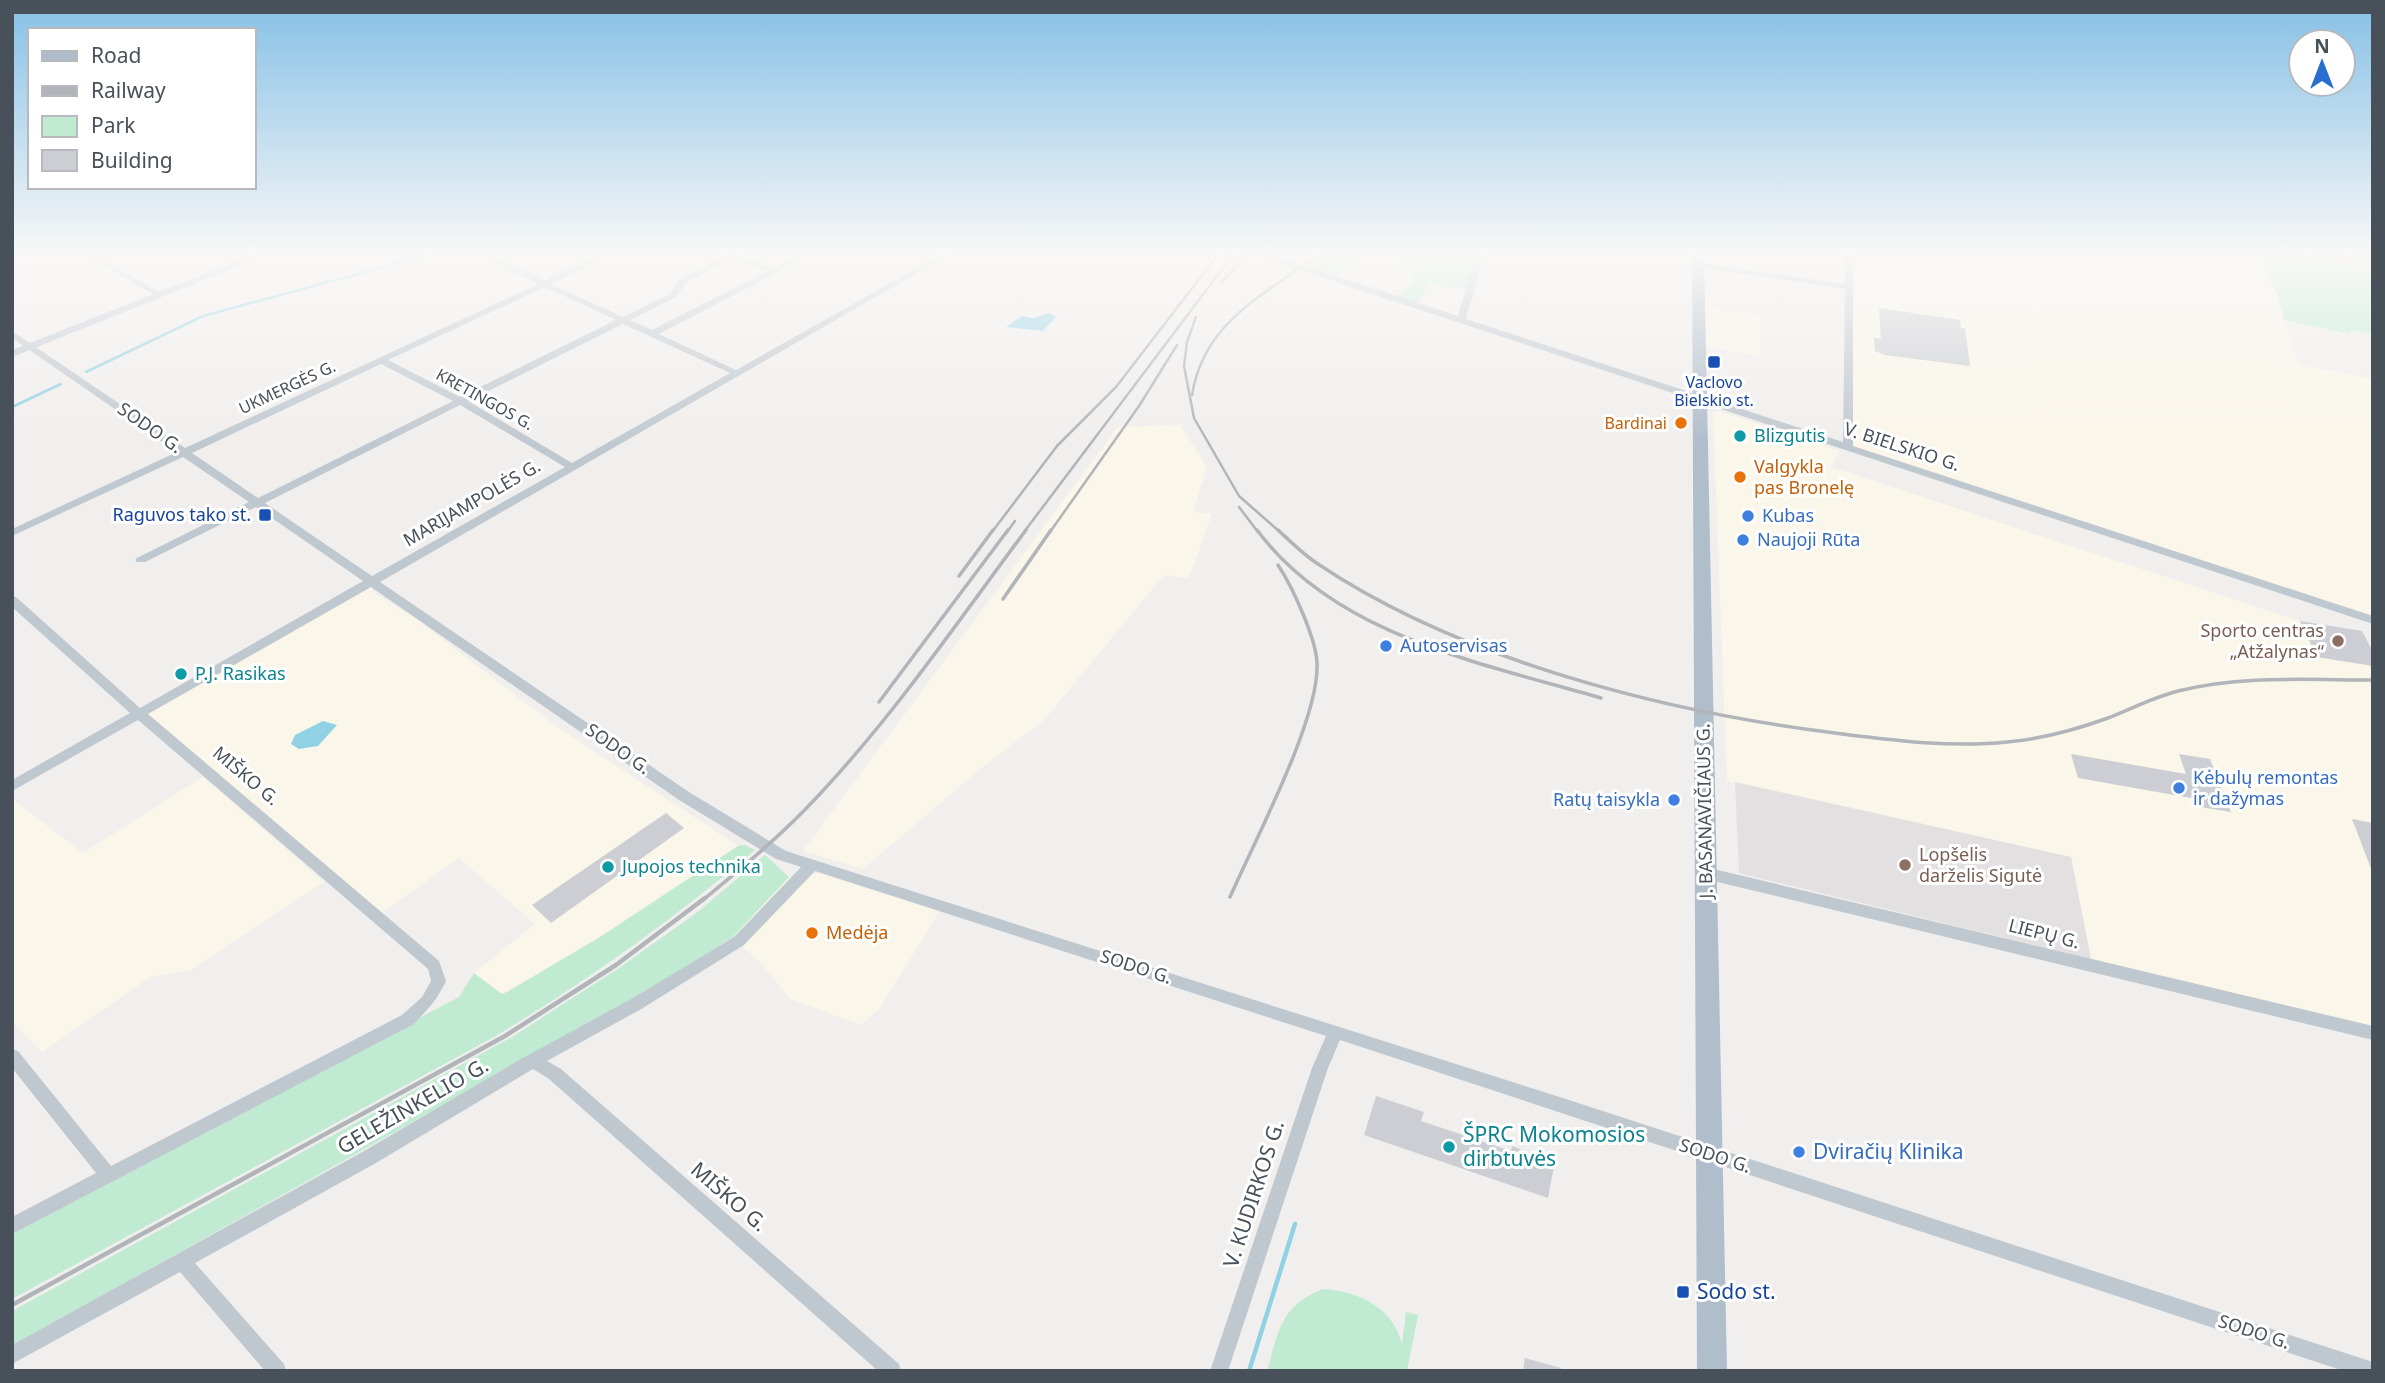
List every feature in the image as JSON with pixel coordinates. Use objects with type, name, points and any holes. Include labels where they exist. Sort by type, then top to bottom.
[{"type":"main road","name":"J. BASANAVIČIAUS G.","points":[[1698,317],[1712,1371]]},
{"type":"street","points":[[12,354],[106,317]]},
{"type":"street","name":"UKMERGĖS G.","points":[[12,533],[476,317]]},
{"type":"street","points":[[616,317],[736,373]]},
{"type":"street","points":[[141,560],[631,317]]},
{"type":"street","points":[[652,334],[686,317]]},
{"type":"street","name":"MARIJAMPOLĖS G.","points":[[12,786],[836,317]]},
{"type":"street","name":"V. BIELSKIO G.","points":[[1448,317],[2373,620]]},
{"type":"street","points":[[1461,321],[1462,317]]},
{"type":"street","points":[[1848,447],[1850,317]]},
{"type":"street","name":"SODO G.","points":[[12,334],[684,796],[766,847],[812,865],[2373,1371]]},
{"type":"street","name":"KRETINGOS G.","points":[[382,361],[460,401],[571,466]]},
{"type":"street","name":"MIŠKO G.","points":[[12,600],[139,714],[434,965],[439,981],[436,990],[407,1020],[109,1176]]},
{"type":"street","name":"GELEŽINKELIO G.","points":[[12,1355],[370,1157],[638,1003],[738,941],[812,865]]},
{"type":"street","name":"LIEPŲ G.","points":[[1706,873],[2373,1033]]},
{"type":"street","name":"V. KUDIRKOS G.","points":[[1219,1371],[1320,1068],[1335,1033]]},
{"type":"street","points":[[12,1055],[109,1176],[12,1226]]},
{"type":"street","name":"MIŠKO G.","points":[[533,1061],[555,1074],[892,1371]]},
{"type":"street","points":[[182,1261],[276,1371]]},
{"type":"shaded area","points":[[1698,317],[1759,317],[1761,356],[1699,345]]},
{"type":"shaded area","points":[[1849,317],[2284,317],[2297,360],[2307,366],[2373,379],[2373,620],[1848,447]]},
{"type":"shaded area","points":[[1718,411],[1840,451],[1831,467],[2300,621],[2317,657],[2373,666],[2373,1030],[2091,959],[2070,857],[1727,781],[1713,413]]},
{"type":"shaded area","points":[[1180,425],[1207,467],[1193,512],[1212,514],[1189,578],[1164,575],[1044,720],[985,765],[863,869],[803,851],[1118,427]]},
{"type":"shaded area","points":[[373,581],[371,591],[415,618],[553,724],[738,846],[600,937],[502,994],[474,973],[535,924],[459,858],[376,917],[139,714]]},
{"type":"shaded area","points":[[203,777],[324,882],[191,970],[150,977],[42,1052],[12,1022],[12,799],[83,853]]},
{"type":"shaded area","name":"Lopšelis darželis Sigutė","points":[[1735,782],[2071,857],[2091,959],[1739,873]]},
{"type":"shaded area","points":[[818,873],[940,911],[879,1009],[861,1025],[790,999],[761,963],[733,937],[789,877]]},
{"type":"green space","points":[[2283,317],[2373,317],[2373,334],[2350,330],[2351,334],[2284,320]]},
{"type":"green space","points":[[745,845],[755,850],[693,901],[629,949],[529,1016],[12,1299],[12,1232],[459,997],[474,973],[502,994],[509,991],[600,937],[738,846]]},
{"type":"green space","points":[[765,855],[789,877],[733,937],[640,995],[12,1346],[12,1311],[512,1037],[619,968],[699,911]]},
{"type":"green space","points":[[1323,1289],[1349,1293],[1372,1303],[1391,1320],[1402,1344],[1406,1312],[1418,1315],[1407,1371],[1267,1371],[1283,1321],[1298,1303]]},
{"type":"water","points":[[1021,317],[1056,317],[1043,331],[1006,327]]},
{"type":"water","points":[[323,721],[337,725],[318,746],[299,749],[291,744],[295,735]]},
{"type":"building","points":[[1880,317],[1937,317],[1960,320],[1961,328],[1965,328],[1970,366],[1885,355],[1875,351],[1874,338],[1881,339]]},
{"type":"building","name":"Sporto centras „Atžalynas“","points":[[2300,621],[2362,631],[2373,652],[2373,666],[2317,657]]},
{"type":"building","name":"Kėbulų remontas ir dažymas","points":[[2071,754],[2186,774],[2179,754],[2210,759],[2231,812],[2200,807],[2197,799],[2078,778]]},
{"type":"building","name":"Jupojos technika","points":[[666,813],[684,828],[551,923],[532,905]]},
{"type":"building","points":[[2352,819],[2373,823],[2373,871],[2372,871]]},
{"type":"building","name":"ŠPRC Mokomosios dirbtuvės","points":[[1376,1096],[1424,1112],[1421,1121],[1511,1151],[1512,1146],[1520,1149],[1519,1155],[1554,1166],[1548,1198],[1364,1135]]},
{"type":"building","points":[[1525,1358],[1561,1368],[1560,1371],[1523,1371]]},
{"type":"waterway","points":[[86,372],[202,317]]},
{"type":"waterway","points":[[12,407],[61,384]]},
{"type":"waterway","points":[[1249,1371],[1295,1224]]},
{"type":"railway","points":[[992,532],[1057,446],[1116,387],[1170,317]]},
{"type":"railway","points":[[1024,532],[1186,317]]},
{"type":"railway","points":[[1196,317],[1187,342],[1184,366],[1194,418],[1239,496],[1280,532]]},
{"type":"railway","points":[[1192,395],[1209,347],[1235,317]]},
{"type":"railway","points":[[1050,532],[1139,406],[1177,345]]},
{"type":"railway","points":[[1239,507],[1258,532]]},
{"type":"railway","points":[[1007,532],[1015,521]]},
{"type":"railway","points":[[959,576],[993,530]]},
{"type":"railway","points":[[879,702],[1008,530]]},
{"type":"railway","points":[[703,900],[791,824],[846,765],[926,666],[1026,530]]},
{"type":"railway","points":[[1003,599],[1051,530]]},
{"type":"railway","points":[[1257,530],[1290,566],[1327,596],[1369,621],[1460,657],[1601,698]]},
{"type":"railway","points":[[1278,530],[1313,560],[1374,598],[1435,628],[1500,654],[1566,677],[1634,696],[1770,724],[1835,733],[1942,744],[2007,742],[2071,730],[2160,696],[2202,686],[2250,680],[2373,680]]},
{"type":"railway","points":[[1230,897],[1284,780],[1308,715],[1315,687],[1316,652],[1296,599],[1278,565]]},
{"type":"railway","points":[[12,1305],[505,1036],[616,965],[705,898]]},
{"type":"place","name":"Vaclovo Bielskio st.","points":[[1714,362]]},
{"type":"place","name":"Bardinai","points":[[1681,423]]},
{"type":"place","name":"Blizgutis","points":[[1740,436]]},
{"type":"place","name":"Valgykla pas Bronelę","points":[[1740,477]]},
{"type":"place","name":"Raguvos tako st.","points":[[265,515]]},
{"type":"place","name":"Kubas","points":[[1748,516]]},
{"type":"place","name":"Naujoji Rūta","points":[[1743,540]]},
{"type":"place","name":"Sporto centras „Atžalynas“","points":[[2338,641]]},
{"type":"place","name":"Autoservisas","points":[[1386,646]]},
{"type":"place","name":"P.J. Rasikas","points":[[181,674]]},
{"type":"place","name":"Kėbulų remontas ir dažymas","points":[[2179,788]]},
{"type":"place","name":"Ratų taisykla","points":[[1674,800]]},
{"type":"place","name":"Lopšelis darželis Sigutė","points":[[1905,865]]},
{"type":"place","name":"Jupojos technika","points":[[608,867]]},
{"type":"place","name":"Medėja","points":[[812,933]]},
{"type":"place","name":"ŠPRC Mokomosios dirbtuvės","points":[[1449,1147]]},
{"type":"place","name":"Dviračių Klinika","points":[[1799,1152]]},
{"type":"place","name":"Sodo st.","points":[[1683,1292]]}]
